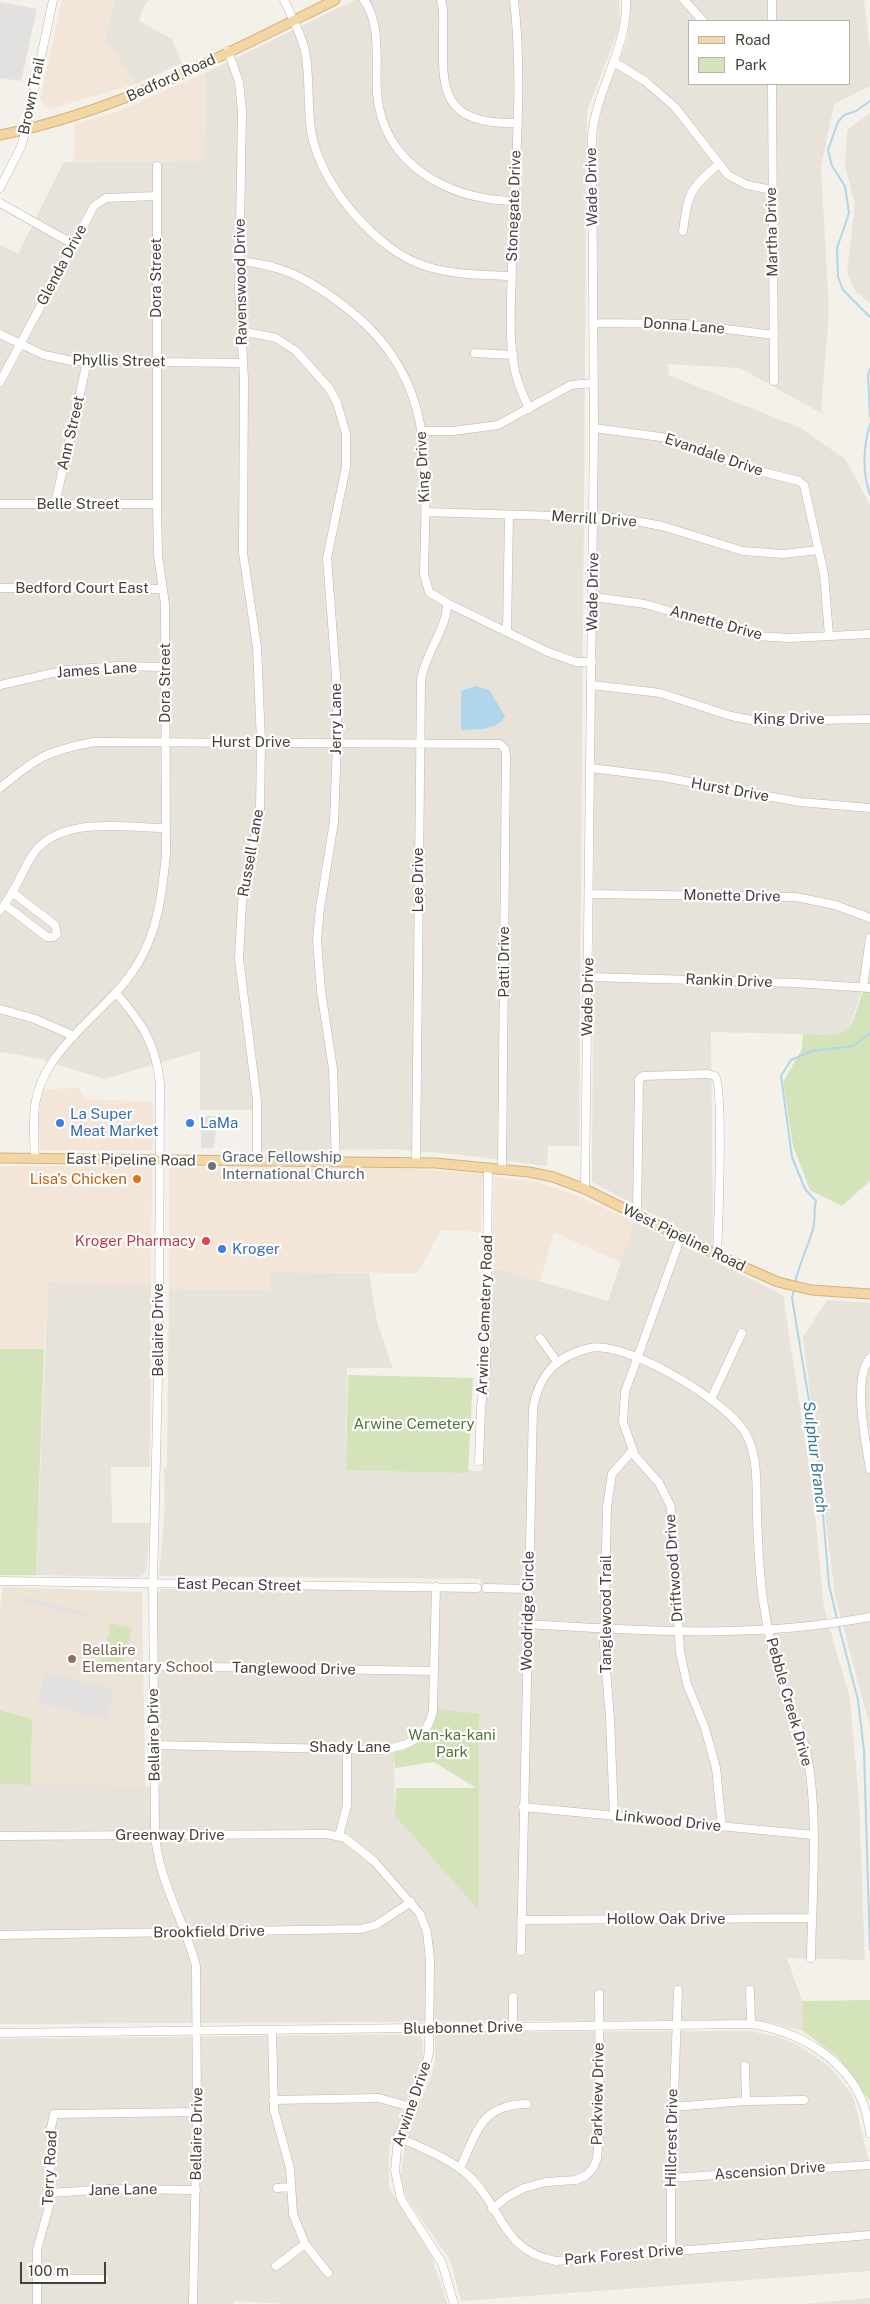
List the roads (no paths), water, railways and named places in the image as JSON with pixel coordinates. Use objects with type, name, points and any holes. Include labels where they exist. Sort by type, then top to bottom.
[{"type":"main road","name":"Bedford Road","points":[[0,135],[66,119],[152,89],[336,0]]},
{"type":"main road","name":"East Pipeline Road","points":[[0,1158],[416,1163],[502,1168]]},
{"type":"main road","name":"West Pipeline Road","points":[[502,1168],[554,1177],[585,1189],[717,1255],[778,1282],[811,1290],[870,1294]]},
{"type":"street","name":"Brown Trail","points":[[0,188],[21,147],[53,0]]},
{"type":"street","points":[[284,0],[306,57],[315,146],[322,169],[334,190],[351,211],[392,249],[415,262],[469,275],[512,276]]},
{"type":"street","points":[[364,0],[373,18],[379,104],[385,125],[403,154],[411,164],[439,185],[472,196],[513,201]]},
{"type":"street","points":[[441,0],[443,9],[445,78],[450,100],[464,114],[477,120],[517,123]]},
{"type":"street","name":"Stonegate Drive","points":[[514,0],[519,75],[513,201],[513,355],[518,383],[528,409]]},
{"type":"street","name":"Wade Drive","points":[[585,1189],[594,516],[592,136],[598,104],[614,62],[625,22],[626,0]]},
{"type":"street","points":[[684,0],[701,20]]},
{"type":"street","points":[[772,0],[772,20]]},
{"type":"street","name":"Ravenswood Drive","points":[[228,51],[239,82],[242,103],[239,261],[243,363],[242,516]]},
{"type":"street","points":[[614,62],[650,84],[674,107],[718,165],[732,179],[772,190]]},
{"type":"street","name":"Martha Drive","points":[[772,85],[774,381]]},
{"type":"street","points":[[683,231],[688,198],[694,187],[718,165]]},
{"type":"street","name":"Dora Street","points":[[35,1159],[35,1106],[42,1080],[51,1063],[74,1036],[116,993],[138,965],[156,921],[166,855],[163,589],[158,555],[157,504],[157,166]]},
{"type":"street","name":"Glenda Drive","points":[[0,382],[73,244],[99,200],[111,197],[156,196]]},
{"type":"street","points":[[0,203],[73,244]]},
{"type":"street","name":"King Drive","points":[[239,261],[260,263],[291,272],[315,285],[358,317],[393,356],[407,380],[417,405],[423,431],[424,574],[427,587],[432,594],[562,658],[576,662],[592,662]]},
{"type":"street","name":"Donna Lane","points":[[593,323],[685,324],[774,335]]},
{"type":"street","name":"Jerry Lane","points":[[241,331],[276,338],[296,351],[318,372],[329,388],[344,424],[346,467],[327,558],[337,690],[337,743],[332,842],[317,940],[320,991],[333,1069],[336,1162]]},
{"type":"street","name":"Phyllis Street","points":[[0,334],[53,358],[87,362],[243,363]]},
{"type":"street","points":[[475,353],[513,355]]},
{"type":"street","name":"Ann Street","points":[[55,504],[87,362]]},
{"type":"street","points":[[423,431],[482,428],[498,425],[571,384],[594,383]]},
{"type":"street","name":"Evandale Drive","points":[[594,428],[668,438],[747,468],[803,484],[806,489],[819,550]]},
{"type":"street","name":"Belle Street","points":[[0,504],[157,504]]},
{"type":"street","name":"Merrill Drive","points":[[425,512],[620,518],[662,526],[743,551],[783,554],[819,550]]},
{"type":"street","points":[[506,631],[509,515]]},
{"type":"street","name":"Russell Lane","points":[[242,516],[243,553],[257,647],[261,742],[260,810],[242,902],[238,959],[256,1093],[257,1161]]},
{"type":"street","points":[[819,550],[824,574],[829,636]]},
{"type":"street","name":"Bedford Court East","points":[[0,588],[163,589]]},
{"type":"street","name":"Annette Drive","points":[[592,597],[645,604],[756,636],[790,638],[870,634]]},
{"type":"street","name":"Lee Drive","points":[[416,1163],[420,744],[423,668],[446,616],[447,603]]},
{"type":"street","name":"James Lane","points":[[0,685],[66,670],[118,666],[164,667]]},
{"type":"street","name":"King Drive","points":[[592,685],[660,693],[731,716],[757,721],[870,719]]},
{"type":"street","name":"Hurst Drive","points":[[0,788],[36,759],[63,748],[94,742],[500,744],[505,749],[506,756]]},
{"type":"street","name":"Patti Drive","points":[[502,1168],[506,756]]},
{"type":"street","name":"Hurst Drive","points":[[591,768],[663,777],[800,802],[870,808]]},
{"type":"street","points":[[12,892],[55,925],[57,934],[53,937],[46,937],[2,907],[42,843],[58,833],[81,827],[166,828]]},
{"type":"street","name":"Monette Drive","points":[[590,894],[796,897],[835,905],[870,918]]},
{"type":"street","points":[[866,988],[870,938]]},
{"type":"street","name":"Rankin Drive","points":[[589,977],[866,988]]},
{"type":"street","name":"Bellaire Drive","points":[[116,993],[138,1019],[156,1058],[160,1084],[157,1441],[153,1584],[156,1834],[158,1856],[186,1932],[196,1966],[197,2112],[193,2304]]},
{"type":"street","points":[[0,1008],[35,1019],[74,1036]]},
{"type":"street","points":[[637,1215],[639,1079],[643,1076],[708,1074],[715,1076],[719,1084],[720,1111],[717,1255]]},
{"type":"street","name":"Arwine Cemetery Road","points":[[479,1461],[481,1407],[486,1368],[488,1168]]},
{"type":"street","name":"Driftwood Drive","points":[[681,1237],[623,1401],[623,1422],[632,1450],[659,1483],[671,1507],[678,1632],[684,1673],[705,1728],[716,1768],[722,1827]]},
{"type":"street","points":[[711,1399],[742,1332]]},
{"type":"street","points":[[540,1338],[558,1363]]},
{"type":"street","name":"Woodridge Circle","points":[[521,1951],[533,1408],[539,1385],[558,1363],[576,1352],[600,1347],[626,1352],[637,1357]]},
{"type":"street","name":"Pebble Creek Drive","points":[[637,1357],[711,1399],[738,1422],[748,1437],[753,1454],[758,1552],[768,1630],[779,1676],[807,1754],[813,1836],[811,1958]]},
{"type":"street","points":[[869,1359],[862,1374],[862,1392],[870,1470]]},
{"type":"street","name":"Tanglewood Trail","points":[[614,1816],[613,1755],[604,1628],[608,1488],[612,1474],[632,1450]]},
{"type":"street","name":"East Pecan Street","points":[[0,1581],[528,1589]]},
{"type":"street","name":"Shady Lane","points":[[154,1745],[395,1748],[406,1745],[419,1737],[431,1721],[436,1587]]},
{"type":"street","points":[[527,1624],[711,1633],[768,1630],[870,1617]]},
{"type":"street","name":"Tanglewood Drive","points":[[153,1666],[434,1671]]},
{"type":"street","points":[[339,1836],[347,1805],[347,1748]]},
{"type":"street","name":"Linkwood Drive","points":[[523,1807],[813,1836]]},
{"type":"street","name":"Greenway Drive","points":[[0,1836],[156,1834],[327,1834],[339,1836]]},
{"type":"street","name":"Arwine Drive","points":[[339,1836],[354,1844],[374,1861],[411,1902],[424,1924],[429,1942],[430,2028],[428,2064],[398,2137],[395,2171],[401,2199],[439,2257],[448,2279],[454,2304]]},
{"type":"street","name":"Brookfield Drive","points":[[0,1935],[361,1929],[376,1925],[411,1902]]},
{"type":"street","name":"Hollow Oak Drive","points":[[521,1920],[812,1918]]},
{"type":"street","name":"Hillcrest Drive","points":[[671,2251],[675,2025],[678,1990]]},
{"type":"street","points":[[750,1990],[751,2024]]},
{"type":"street","name":"Parkview Drive","points":[[492,2209],[507,2197],[524,2188],[583,2178],[593,2168],[597,2159],[600,2126],[599,1994]]},
{"type":"street","points":[[513,1996],[513,2027]]},
{"type":"street","name":"Bluebonnet Drive","points":[[0,2033],[751,2024],[774,2028],[797,2037],[827,2056],[846,2075],[863,2102],[870,2133]]},
{"type":"street","points":[[272,2030],[275,2119],[290,2168],[293,2214],[305,2244],[328,2273]]},
{"type":"street","points":[[745,2066],[746,2101]]},
{"type":"street","points":[[273,2100],[379,2098],[411,2107]]},
{"type":"street","points":[[673,2107],[746,2101],[804,2100]]},
{"type":"street","points":[[460,2168],[483,2121],[489,2114],[506,2105],[527,2104]]},
{"type":"street","name":"Terry Road","points":[[37,2304],[37,2250],[46,2220],[50,2193],[52,2122],[56,2112],[197,2112]]},
{"type":"street","name":"Park Forest Drive","points":[[398,2137],[460,2168],[478,2186],[507,2234],[517,2244],[545,2259],[556,2261],[870,2236]]},
{"type":"street","name":"Ascension Drive","points":[[671,2178],[870,2165]]},
{"type":"street","points":[[278,2188],[291,2187]]},
{"type":"street","name":"Jane Lane","points":[[50,2193],[110,2189],[196,2190]]},
{"type":"street","points":[[276,2266],[305,2244]]},
{"type":"street","points":[[38,2279],[104,2279]]},
{"type":"water","points":[[476,686],[489,690],[505,716],[492,727],[461,730],[461,691]]},
{"type":"waterway","name":"Sulphur Branch","points":[[870,101],[856,111],[844,115],[838,122],[828,150],[832,166],[845,186],[849,213],[837,248],[838,277],[843,290],[870,317]]},
{"type":"waterway","name":"Sulphur Branch","points":[[870,369],[868,375],[870,417]]},
{"type":"waterway","name":"Sulphur Branch","points":[[870,424],[864,460],[870,495]]},
{"type":"waterway","name":"Sulphur Branch","points":[[795,1283],[813,1229],[816,1201],[805,1189],[792,1157],[781,1076],[791,1060],[812,1051],[853,1046],[870,1033]]},
{"type":"waterway","name":"Sulphur Branch","points":[[794,1290],[792,1298],[818,1455],[829,1585],[837,1619]]},
{"type":"waterway","name":"Sulphur Branch","points":[[838,1623],[858,1700],[864,1751],[870,1950]]},
{"type":"place","name":"La Super Meat Market","points":[[60,1123]]},
{"type":"place","name":"LaMa","points":[[190,1123]]},
{"type":"place","name":"Grace Fellowship International Church","points":[[212,1166]]},
{"type":"place","name":"Lisa's Chicken","points":[[137,1179]]},
{"type":"place","name":"Kroger Pharmacy","points":[[206,1241]]},
{"type":"place","name":"Kroger","points":[[222,1249]]},
{"type":"place","name":"Bellaire Elementary School","points":[[72,1659]]},
{"type":"park label","name":"Arwine Cemetery","points":[[414,1424]]},
{"type":"park label","name":"Wan-ka-kani Park","points":[[452,1744]]}]
